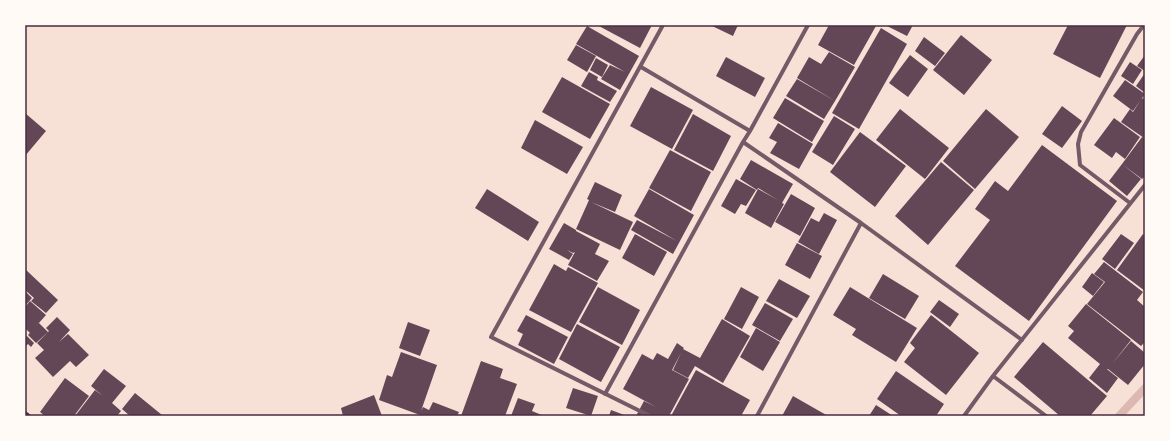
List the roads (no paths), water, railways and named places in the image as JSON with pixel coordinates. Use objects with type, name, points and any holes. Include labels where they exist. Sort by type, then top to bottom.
[{"type":"street","points":[[650,416],[491,337],[664,25]]},
{"type":"street","points":[[605,394],[742,142],[750,131],[808,25]]},
{"type":"street","points":[[1130,203],[1080,166],[1078,144],[1081,132],[1137,34],[1144,25]]},
{"type":"street","points":[[641,67],[750,131]]},
{"type":"street","points":[[742,142],[861,223],[1022,340]]},
{"type":"street","points":[[964,416],[993,376],[1145,185]]},
{"type":"street","points":[[757,416],[861,223]]},
{"type":"street","points":[[993,376],[1046,416]]},
{"type":"waterway","points":[[1119,416],[1145,388]]}]
